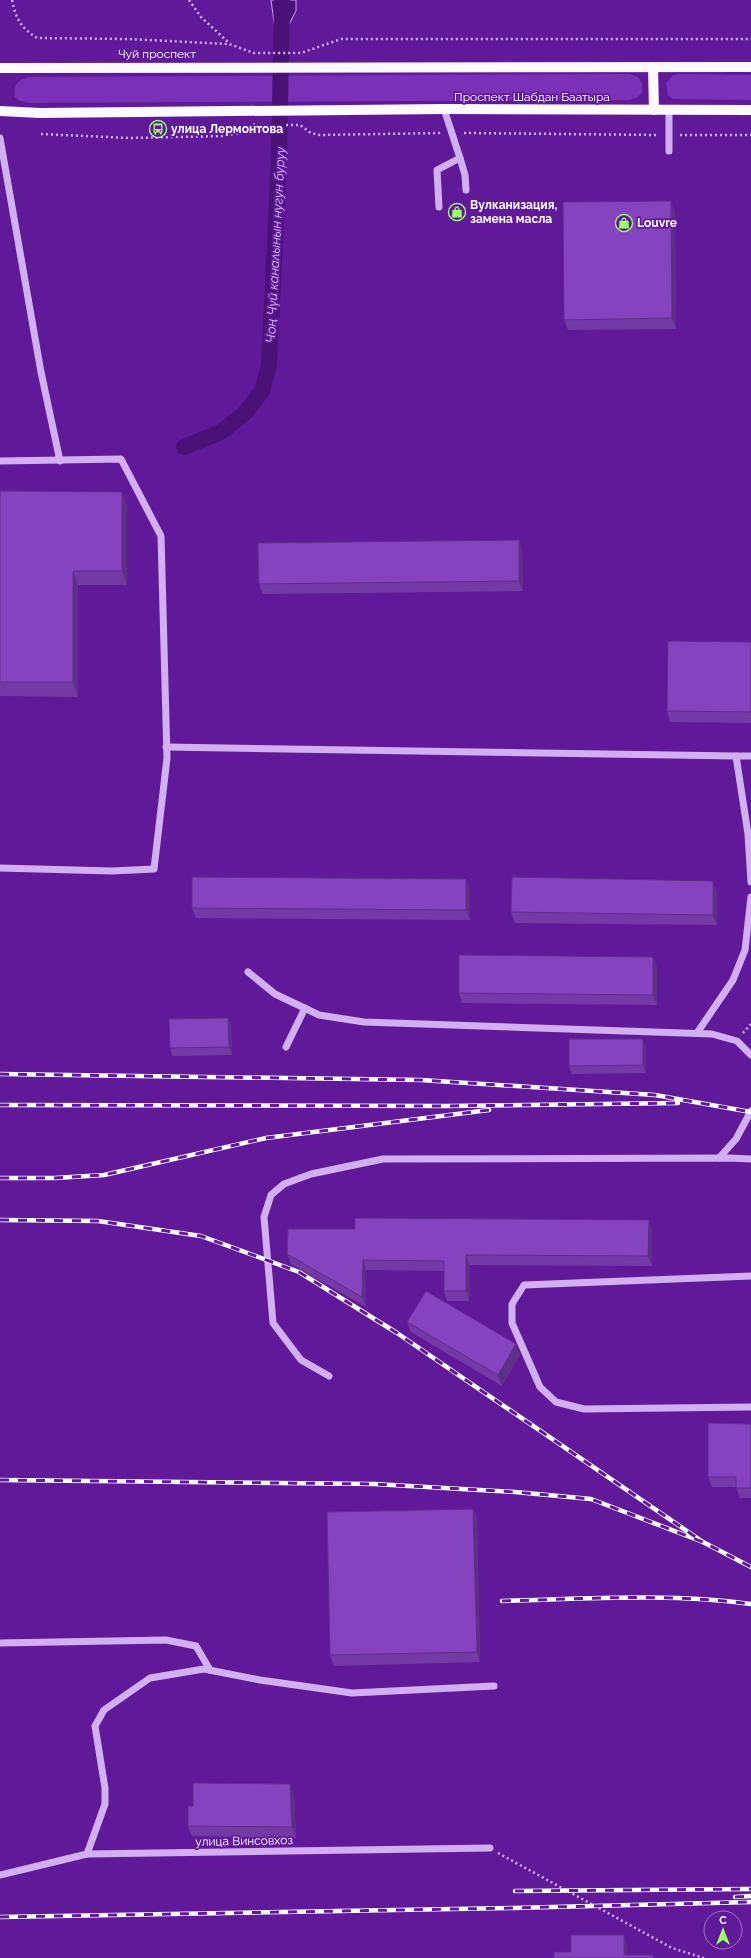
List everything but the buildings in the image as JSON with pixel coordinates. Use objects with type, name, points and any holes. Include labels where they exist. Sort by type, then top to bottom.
[{"type":"main road","points":[[654,110],[653,67],[751,67]]},
{"type":"main road","name":"Чуй проспект","points":[[0,68],[653,67]]},
{"type":"main road","name":"Проспект Шабдан Баатыра","points":[[0,111],[40,113],[444,109],[751,110]]},
{"type":"street","points":[[444,109],[465,176],[466,190]]},
{"type":"street","points":[[669,110],[669,151]]},
{"type":"street","points":[[0,138],[41,372],[60,461]]},
{"type":"street","points":[[439,207],[437,170],[460,158]]},
{"type":"street","points":[[0,461],[121,459],[161,536],[167,758],[154,869],[112,871],[0,868]]},
{"type":"street","points":[[166,747],[751,756]]},
{"type":"street","points":[[736,756],[748,834],[751,882]]},
{"type":"street","points":[[696,1033],[733,980],[745,950],[751,897]]},
{"type":"street","points":[[248,972],[275,994],[319,1016],[364,1022],[712,1034],[737,1042],[751,1055]]},
{"type":"street","points":[[286,1047],[305,1008]]},
{"type":"street","points":[[718,1158],[736,1138],[751,1111]]},
{"type":"street","points":[[329,1376],[301,1360],[273,1323],[264,1217],[271,1196],[284,1184],[311,1174],[384,1159],[751,1159]]},
{"type":"street","points":[[751,1276],[524,1285],[512,1304],[512,1324],[540,1388],[556,1402],[584,1408],[751,1407]]},
{"type":"street","points":[[0,1643],[166,1640],[196,1646],[210,1670]]},
{"type":"street","points":[[86,1854],[105,1804],[105,1788],[95,1726],[104,1710],[150,1678],[204,1669],[260,1680],[352,1693],[494,1686]]},
{"type":"street","name":"улица Винсовхоз","points":[[0,1875],[86,1854],[490,1848]]},
{"type":"path","points":[[12,0],[18,21],[26,31],[37,38],[128,39],[229,44],[254,53],[301,53],[341,39],[751,39]]},
{"type":"path","points":[[189,0],[201,17],[229,44]]},
{"type":"path","points":[[41,134],[129,138],[225,136],[242,132],[254,124]]},
{"type":"path","points":[[300,125],[311,132],[320,135],[452,133],[751,135]]},
{"type":"path","points":[[490,1848],[672,1948],[704,1958]]},
{"type":"shaded area","points":[[271,0],[296,0],[296,11],[289,24],[275,29]]},
{"type":"shaded area","points":[[628,74],[636,76],[642,82],[642,93],[636,98],[628,100],[29,103],[20,101],[15,97],[15,86],[19,81],[29,77]]},
{"type":"shaded area","points":[[673,75],[751,75],[751,100],[673,99],[668,95],[666,83]]},
{"type":"waterway","name":"Чоң Чүй каналынын нугун буруу","points":[[184,447],[221,432],[244,414],[262,391],[269,366],[279,159],[282,0]]},
{"type":"railway","points":[[0,1074],[421,1080],[655,1095],[751,1112]]},
{"type":"railway","points":[[0,1105],[447,1106],[678,1103]]},
{"type":"railway","points":[[0,1178],[55,1178],[104,1175],[266,1138],[489,1110]]},
{"type":"railway","points":[[0,1220],[98,1221],[201,1236],[299,1272],[397,1333],[703,1542]]},
{"type":"railway","points":[[0,1480],[374,1484],[515,1492],[591,1499],[703,1542],[751,1567]]},
{"type":"railway","points":[[502,1601],[658,1598],[751,1604]]},
{"type":"railway","points":[[515,1891],[751,1889]]},
{"type":"railway","points":[[735,1897],[751,1896]]},
{"type":"railway","points":[[0,1917],[513,1908],[751,1902]]},
{"type":"place","name":"улица Лермонтова","points":[[158,129]]},
{"type":"place","name":"Вулканизация, замена масла","points":[[457,212]]},
{"type":"place","name":"Louvre","points":[[624,223]]}]
